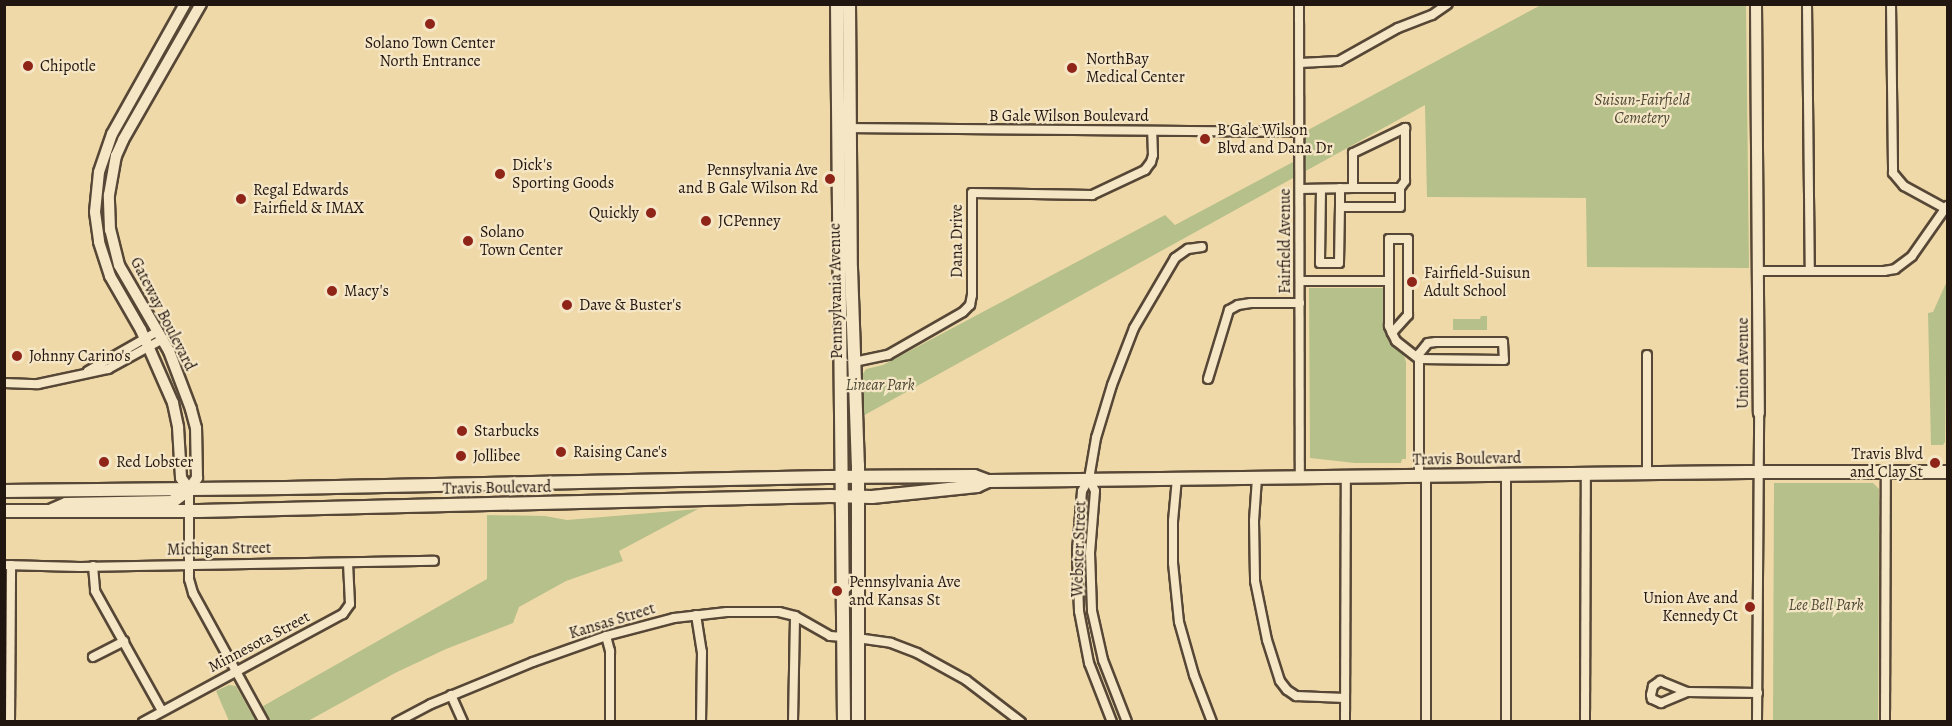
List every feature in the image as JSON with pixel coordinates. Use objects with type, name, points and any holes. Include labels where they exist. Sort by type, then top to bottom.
[{"type":"main road","name":"Pennsylvania Avenue","points":[[837,4],[858,477],[858,722]]},
{"type":"main road","name":"Pennsylvania Avenue","points":[[844,722],[841,477],[844,128],[849,4]]},
{"type":"main road","name":"Travis Boulevard","points":[[4,491],[841,477],[975,476],[988,481],[1586,473],[1947,472]]},
{"type":"main road","name":"Travis Boulevard","points":[[4,512],[188,511],[858,497],[977,486],[988,481]]},
{"type":"main road","points":[[45,513],[66,504],[172,502],[189,489]]},
{"type":"street","name":"Gateway Boulevard","points":[[185,4],[111,134],[96,189],[95,212],[104,259],[120,297],[147,342],[173,403],[178,427],[181,478],[189,489],[196,478],[196,428],[175,363],[119,265],[110,230],[109,195],[114,166],[123,140],[201,4]]},
{"type":"street","name":"Fairfield Avenue","points":[[1299,4],[1300,477]]},
{"type":"street","points":[[1300,63],[1339,61],[1398,28],[1432,15],[1448,4]]},
{"type":"street","name":"Union Avenue","points":[[1756,4],[1759,413],[1757,722]]},
{"type":"street","points":[[1807,4],[1810,271]]},
{"type":"street","points":[[1758,271],[1884,271],[1895,269],[1912,256],[1947,208],[1904,186],[1893,173],[1891,4]]},
{"type":"street","name":"B Gale Wilson Boulevard","points":[[844,128],[1300,132]]},
{"type":"street","points":[[1340,207],[1400,207],[1400,188],[1405,181],[1405,128],[1353,153],[1353,188]]},
{"type":"street","name":"Dana Drive","points":[[854,362],[888,355],[963,312],[970,305],[972,295],[972,193],[1092,195],[1145,170],[1152,159],[1152,131]]},
{"type":"street","points":[[1321,189],[1320,262],[1339,263],[1340,188]]},
{"type":"street","points":[[1300,189],[1400,188]]},
{"type":"street","points":[[1392,333],[1408,315],[1408,238],[1389,239],[1389,326],[1392,333],[1396,341],[1419,359],[1504,360],[1503,342],[1428,343],[1419,354],[1419,359],[1422,476],[1426,722]]},
{"type":"street","points":[[1089,479],[1096,438],[1112,385],[1134,328],[1175,258],[1188,249],[1202,247]]},
{"type":"street","points":[[1300,281],[1389,281]]},
{"type":"street","points":[[1208,379],[1229,310],[1238,305],[1251,303],[1300,303]]},
{"type":"street","points":[[4,383],[38,384],[85,373],[160,335]]},
{"type":"street","points":[[1647,355],[1647,473]]},
{"type":"street","points":[[1885,722],[1886,472]]},
{"type":"street","points":[[1585,722],[1586,473]]},
{"type":"street","points":[[1506,475],[1506,722]]},
{"type":"street","points":[[1345,722],[1346,477]]},
{"type":"street","points":[[1177,478],[1173,521],[1173,563],[1179,622],[1194,675],[1212,722]]},
{"type":"street","points":[[1257,478],[1254,521],[1255,581],[1266,640],[1280,681],[1296,696],[1345,698]]},
{"type":"street","name":"Webster Street","points":[[1089,479],[1082,491],[1077,551],[1079,611],[1089,663],[1112,722]]},
{"type":"street","name":"Webster Street","points":[[1089,479],[1095,490],[1090,553],[1092,611],[1103,660],[1127,722]]},
{"type":"street","points":[[189,489],[189,579],[194,593],[264,722]]},
{"type":"street","name":"Michigan Street","points":[[8,565],[434,561]]},
{"type":"street","name":"Minnesota Street","points":[[142,722],[349,609],[348,563]]},
{"type":"street","points":[[8,565],[8,718]]},
{"type":"street","points":[[93,566],[95,591],[162,711]]},
{"type":"street","name":"Kansas Street","points":[[397,722],[451,695],[606,636],[696,615],[756,611],[795,616],[830,636],[844,638]]},
{"type":"street","points":[[696,615],[702,652],[701,722]]},
{"type":"street","points":[[793,722],[795,616]]},
{"type":"street","points":[[606,636],[610,651],[610,722]]},
{"type":"street","points":[[857,638],[891,644],[917,653],[966,680],[1021,722]]},
{"type":"street","points":[[93,657],[124,642]]},
{"type":"street","points":[[1687,692],[1758,693]]},
{"type":"street","points":[[451,695],[463,722]]},
{"type":"green space","name":"Suisun-Fairfield Cemetery","points":[[1541,5],[1746,5],[1749,268],[1587,267],[1586,198],[1427,197],[1425,105],[861,417],[861,377],[866,369],[883,365],[1165,215],[1175,225],[1293,162],[1293,138]]},
{"type":"green space","points":[[1947,281],[1945,442],[1943,445],[1931,445],[1928,313],[1933,312]]},
{"type":"green space","points":[[1309,288],[1386,288],[1387,336],[1404,356],[1406,362],[1406,459],[1402,459],[1401,463],[1355,463],[1310,458]]},
{"type":"green space","points":[[1481,316],[1487,316],[1487,330],[1453,330],[1453,319],[1480,319]]},
{"type":"green space","name":"Lee Bell Park","points":[[1774,483],[1873,483],[1879,489],[1878,721],[1773,721]]},
{"type":"green space","points":[[698,509],[619,551],[623,561],[566,581],[519,607],[513,623],[446,649],[395,673],[308,721],[229,721],[216,691],[229,685],[236,686],[251,713],[487,579],[487,515],[545,516],[567,520]]},
{"type":"place","name":"Solano Town Center North Entrance","points":[[430,24]]},
{"type":"place","name":"Chipotle","points":[[28,66]]},
{"type":"place","name":"NorthBay Medical Center","points":[[1072,68]]},
{"type":"place","name":"B Gale Wilson Blvd and Dana Dr","points":[[1205,139]]},
{"type":"place","name":"Dick's Sporting Goods","points":[[500,174]]},
{"type":"place","name":"Pennsylvania Ave and B Gale Wilson Rd","points":[[830,179]]},
{"type":"place","name":"Regal Edwards Fairfield & IMAX","points":[[241,199]]},
{"type":"place","name":"Quickly","points":[[651,213]]},
{"type":"place","name":"JCPenney","points":[[706,221]]},
{"type":"place","name":"Solano Town Center","points":[[468,241]]},
{"type":"place","name":"Fairfield-Suisun Adult School","points":[[1412,282]]},
{"type":"place","name":"Macy's","points":[[332,291]]},
{"type":"place","name":"Dave & Buster's","points":[[567,305]]},
{"type":"place","name":"Johnny Carino's","points":[[17,356]]},
{"type":"place","name":"Starbucks","points":[[462,431]]},
{"type":"place","name":"Raising Cane's","points":[[561,452]]},
{"type":"place","name":"Jollibee","points":[[461,456]]},
{"type":"place","name":"Red Lobster","points":[[104,462]]},
{"type":"place","name":"Travis Blvd and Clay St","points":[[1935,463]]},
{"type":"place","name":"Pennsylvania Ave and Kansas St","points":[[837,591]]},
{"type":"place","name":"Union Ave and Kennedy Ct","points":[[1750,607]]},
{"type":"park label","name":"Linear Park","points":[[880,385]]}]
